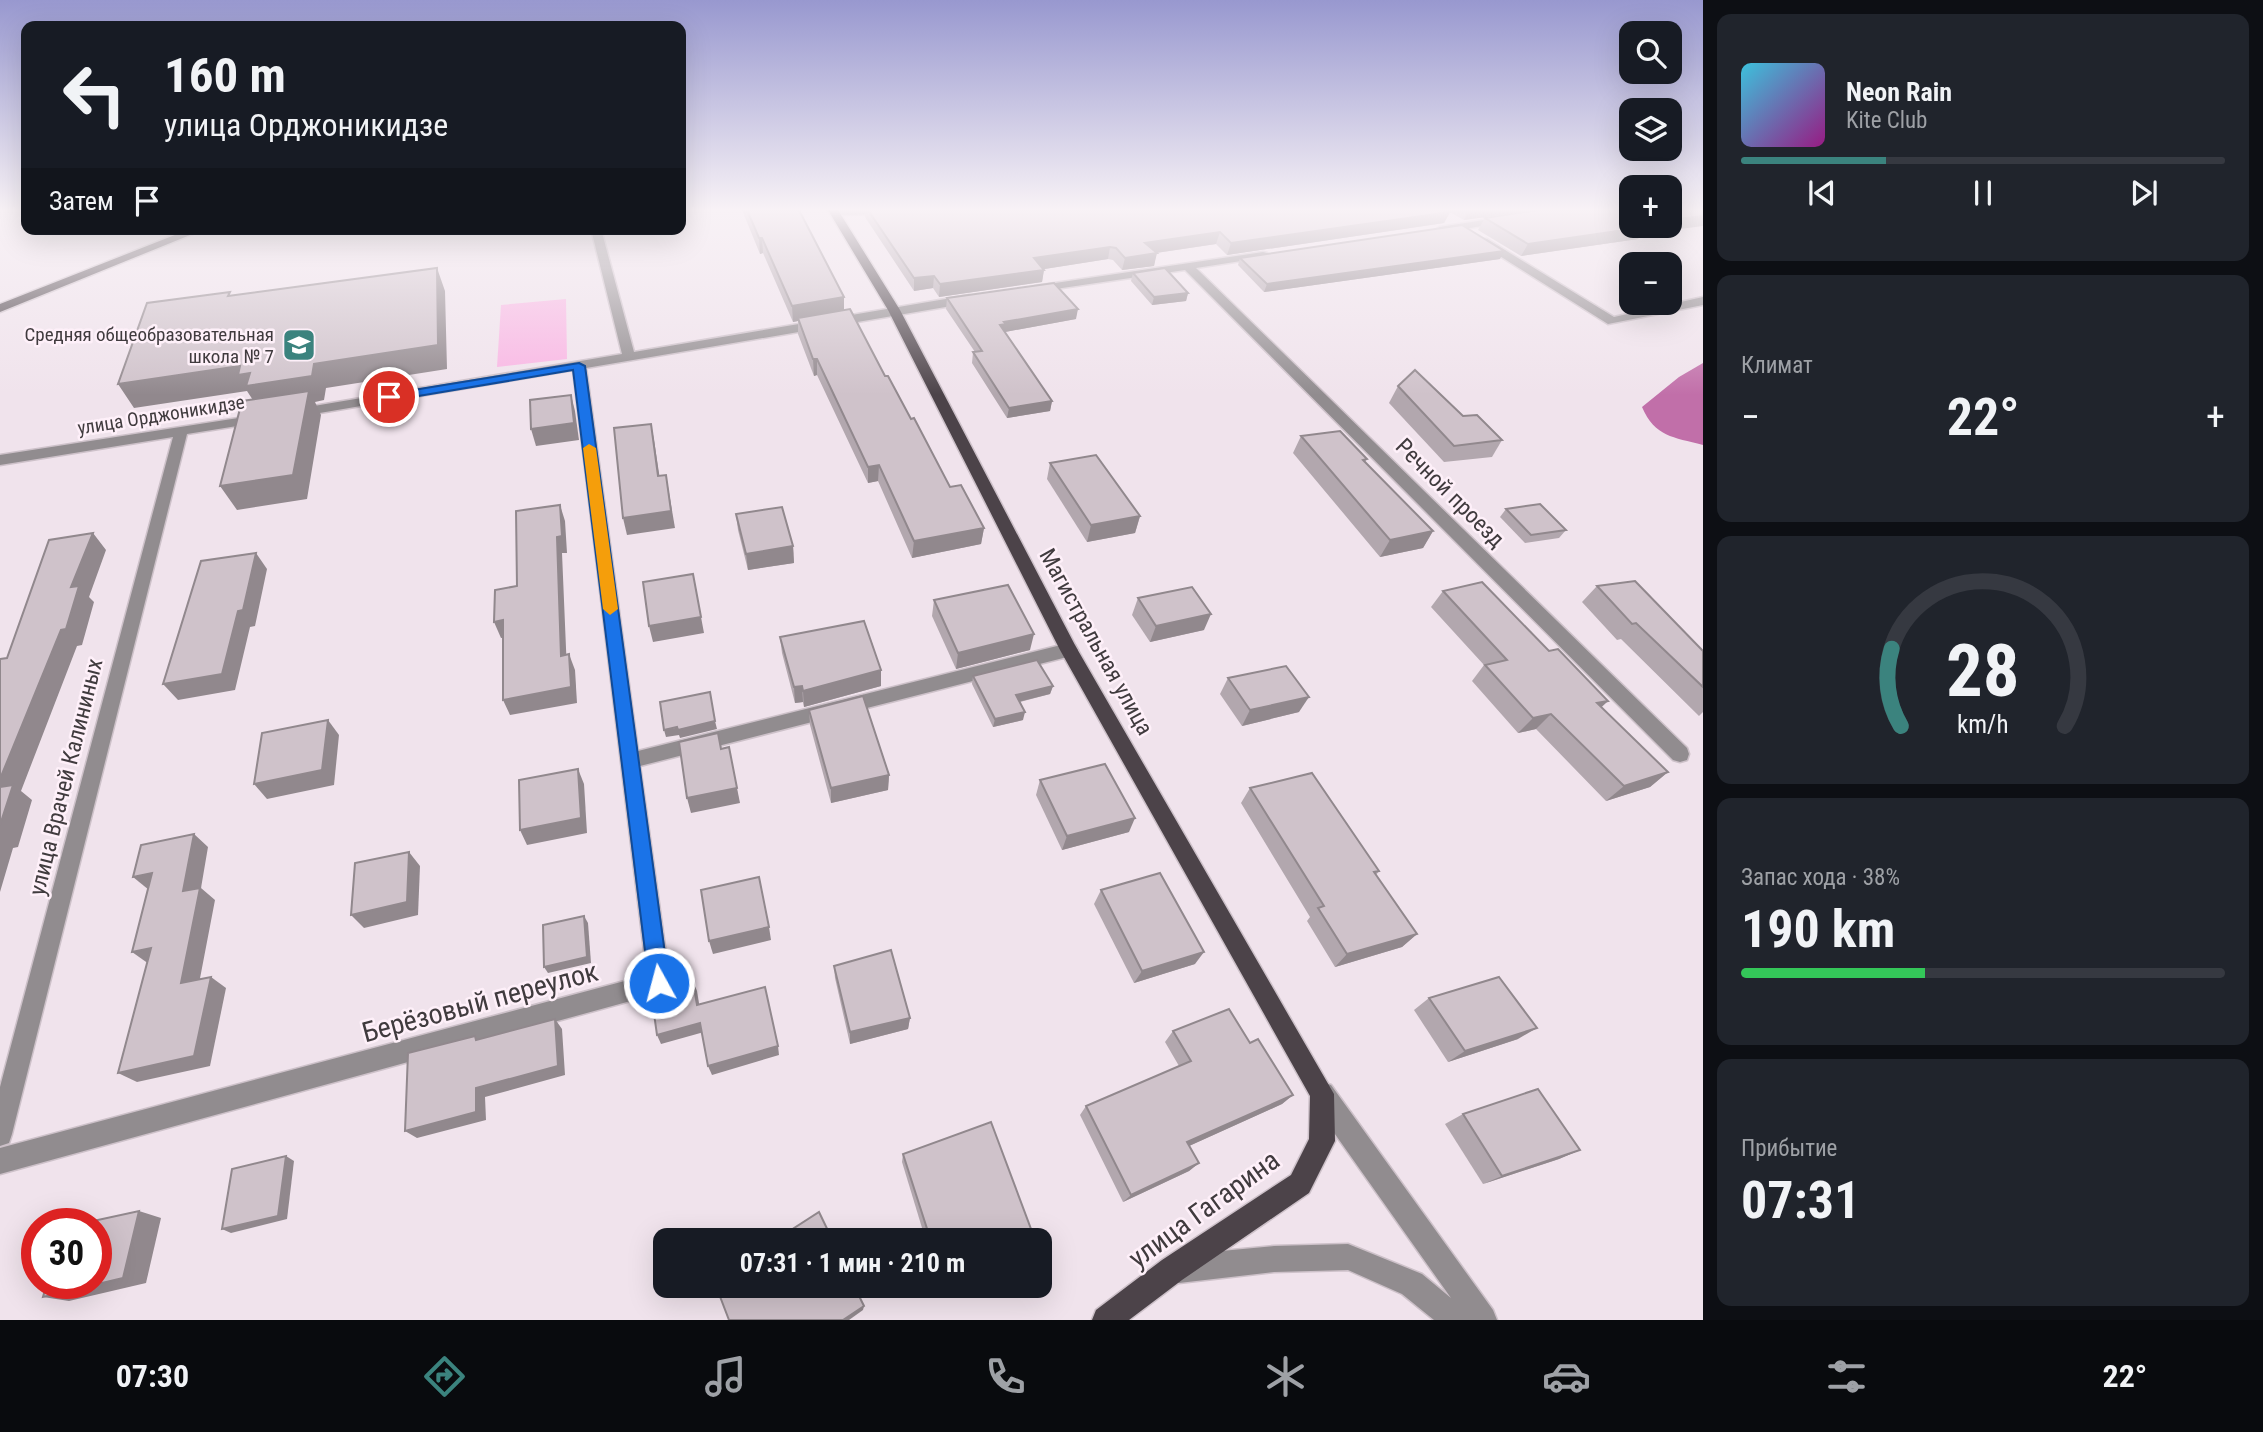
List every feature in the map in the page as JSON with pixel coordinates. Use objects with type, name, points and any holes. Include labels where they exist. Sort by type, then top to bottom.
[{"type":"main road","points":[[0,308],[92,272]]},
{"type":"main road","name":"Магистральная улица","points":[[871,272],[894,310],[1069,650],[1322,1094]]},
{"type":"main road","name":"улица Гагарина","points":[[1106,1320],[1172,1270],[1300,1184],[1322,1141],[1322,1094]]},
{"type":"street","points":[[607,272],[629,358]]},
{"type":"street","points":[[1023,291],[1151,272]]},
{"type":"street","name":"Речной проезд","points":[[1194,272],[1681,754]]},
{"type":"street","points":[[1533,272],[1612,321],[1703,301]]},
{"type":"street","name":"улица Орджоникидзе","points":[[0,460],[629,358],[894,310],[982,297]]},
{"type":"street","name":"Берёзовый переулок","points":[[0,1161],[659,983],[579,366]]},
{"type":"street","name":"улица Врачей Калининых","points":[[0,1134],[181,432]]},
{"type":"street","points":[[630,761],[1069,650]]},
{"type":"street","points":[[1322,1094],[1483,1320]]},
{"type":"street","points":[[1172,1270],[1274,1259],[1349,1257],[1412,1284],[1456,1320]]},
{"type":"shaded area","points":[[566,299],[567,359],[497,367],[501,305]]},
{"type":"shaded area","points":[[1703,363],[1703,445],[1659,430],[1642,407],[1679,377]]},
{"type":"building","points":[[410,272],[437,272],[438,345],[314,364],[312,376],[246,386],[250,373],[238,375],[240,366],[118,384],[147,303],[230,292],[228,296]]},
{"type":"building","points":[[777,272],[831,272],[844,297],[792,306]]},
{"type":"building","points":[[910,272],[1032,272],[940,284],[934,276],[914,278]]},
{"type":"building","points":[[1168,272],[1188,293],[1154,297],[1133,273]]},
{"type":"building","points":[[1254,272],[1356,272],[1267,284]]},
{"type":"building","points":[[1054,283],[1078,309],[1004,322],[1006,324],[1000,325],[1052,401],[1009,408],[973,352],[982,351],[947,298]]},
{"type":"building","points":[[850,309],[885,376],[888,376],[911,419],[914,418],[950,487],[961,485],[984,528],[914,541],[879,465],[868,467],[817,359],[813,359],[798,318]]},
{"type":"building","points":[[1415,370],[1463,416],[1477,415],[1502,440],[1454,446],[1398,386]]},
{"type":"building","points":[[309,391],[293,475],[220,486],[242,401]]},
{"type":"building","points":[[571,395],[574,423],[531,429],[530,400]]},
{"type":"building","points":[[651,424],[658,476],[666,475],[671,511],[623,518],[614,428]]},
{"type":"building","points":[[1340,431],[1367,459],[1363,460],[1433,531],[1390,540],[1301,436]]},
{"type":"building","points":[[1096,455],[1140,516],[1091,525],[1050,463]]},
{"type":"building","points":[[1540,504],[1566,530],[1531,535],[1506,509]]},
{"type":"building","points":[[560,505],[562,536],[557,537],[561,656],[569,654],[571,687],[503,700],[503,620],[494,622],[495,590],[517,586],[516,511]]},
{"type":"building","points":[[782,507],[793,546],[746,554],[736,514]]},
{"type":"building","points":[[93,533],[71,587],[79,586],[66,629],[61,630],[0,779],[0,659],[7,658],[49,540]]},
{"type":"building","points":[[256,553],[243,610],[238,611],[222,674],[163,684],[201,561]]},
{"type":"building","points":[[693,574],[701,617],[649,626],[643,582]]},
{"type":"building","points":[[1635,581],[1703,651],[1703,687],[1636,623],[1632,624],[1597,586]]},
{"type":"building","points":[[1482,582],[1549,651],[1558,649],[1608,701],[1597,703],[1668,772],[1624,786],[1551,714],[1533,718],[1485,665],[1507,660],[1443,591]]},
{"type":"building","points":[[1008,585],[1034,634],[958,653],[934,600]]},
{"type":"building","points":[[1192,587],[1211,614],[1156,626],[1138,598]]},
{"type":"building","points":[[864,621],[881,670],[803,691],[802,686],[794,687],[780,637]]},
{"type":"building","points":[[1037,660],[1053,686],[1016,695],[1025,712],[995,719],[973,676]]},
{"type":"building","points":[[1286,666],[1309,697],[1250,710],[1228,678]]},
{"type":"building","points":[[710,692],[715,721],[678,730],[677,727],[664,730],[660,702]]},
{"type":"building","points":[[863,696],[889,775],[831,788],[809,710]]},
{"type":"building","points":[[328,720],[322,770],[254,784],[262,733]]},
{"type":"building","points":[[718,733],[721,749],[729,747],[737,788],[687,798],[679,742]]},
{"type":"building","points":[[1105,764],[1135,818],[1067,836],[1040,780]]},
{"type":"building","points":[[578,769],[581,818],[520,830],[519,780]]},
{"type":"building","points":[[1312,773],[1379,871],[1374,872],[1417,934],[1347,954],[1318,908],[1324,906],[1250,788]]},
{"type":"building","points":[[13,785],[0,825],[0,787]]},
{"type":"building","points":[[194,834],[183,891],[200,888],[181,983],[211,977],[194,1056],[118,1073],[151,948],[132,952],[152,873],[133,877],[141,845]]},
{"type":"building","points":[[409,852],[407,902],[351,915],[355,863]]},
{"type":"building","points":[[1160,873],[1204,952],[1142,971],[1101,890]]},
{"type":"building","points":[[759,877],[769,927],[709,941],[701,890]]},
{"type":"building","points":[[584,916],[587,957],[544,967],[543,925]]},
{"type":"building","points":[[891,950],[910,1018],[850,1032],[834,966]]},
{"type":"building","points":[[1499,977],[1537,1028],[1465,1051],[1429,998]]},
{"type":"building","points":[[693,981],[697,1005],[765,987],[778,1046],[708,1066],[700,1023],[657,1035],[651,992]]},
{"type":"building","points":[[1229,1009],[1250,1043],[1258,1039],[1293,1095],[1187,1142],[1199,1163],[1131,1195],[1086,1106],[1191,1061],[1173,1031]]},
{"type":"building","points":[[555,1019],[558,1066],[476,1088],[476,1112],[405,1131],[408,1053],[475,1036],[476,1040]]},
{"type":"building","points":[[1538,1089],[1580,1150],[1502,1176],[1463,1114]]},
{"type":"building","points":[[991,1122],[1031,1228],[927,1228],[903,1154]]},
{"type":"building","points":[[286,1156],[278,1216],[222,1229],[232,1169]]},
{"type":"building","points":[[139,1211],[123,1278],[112,1281],[112,1217]]},
{"type":"building","points":[[819,1212],[827,1228],[794,1228]]},
{"type":"building","points":[[721,1298],[860,1298],[864,1306],[843,1320],[729,1320]]},
{"type":"slow traffic","points":[[589,448],[610,609]]},
{"type":"place","name":"Средняя общеобразовательная школа № 7","points":[[299,345]]},
{"type":"route","points":[[389,397],[579,366],[659,983]]}]
